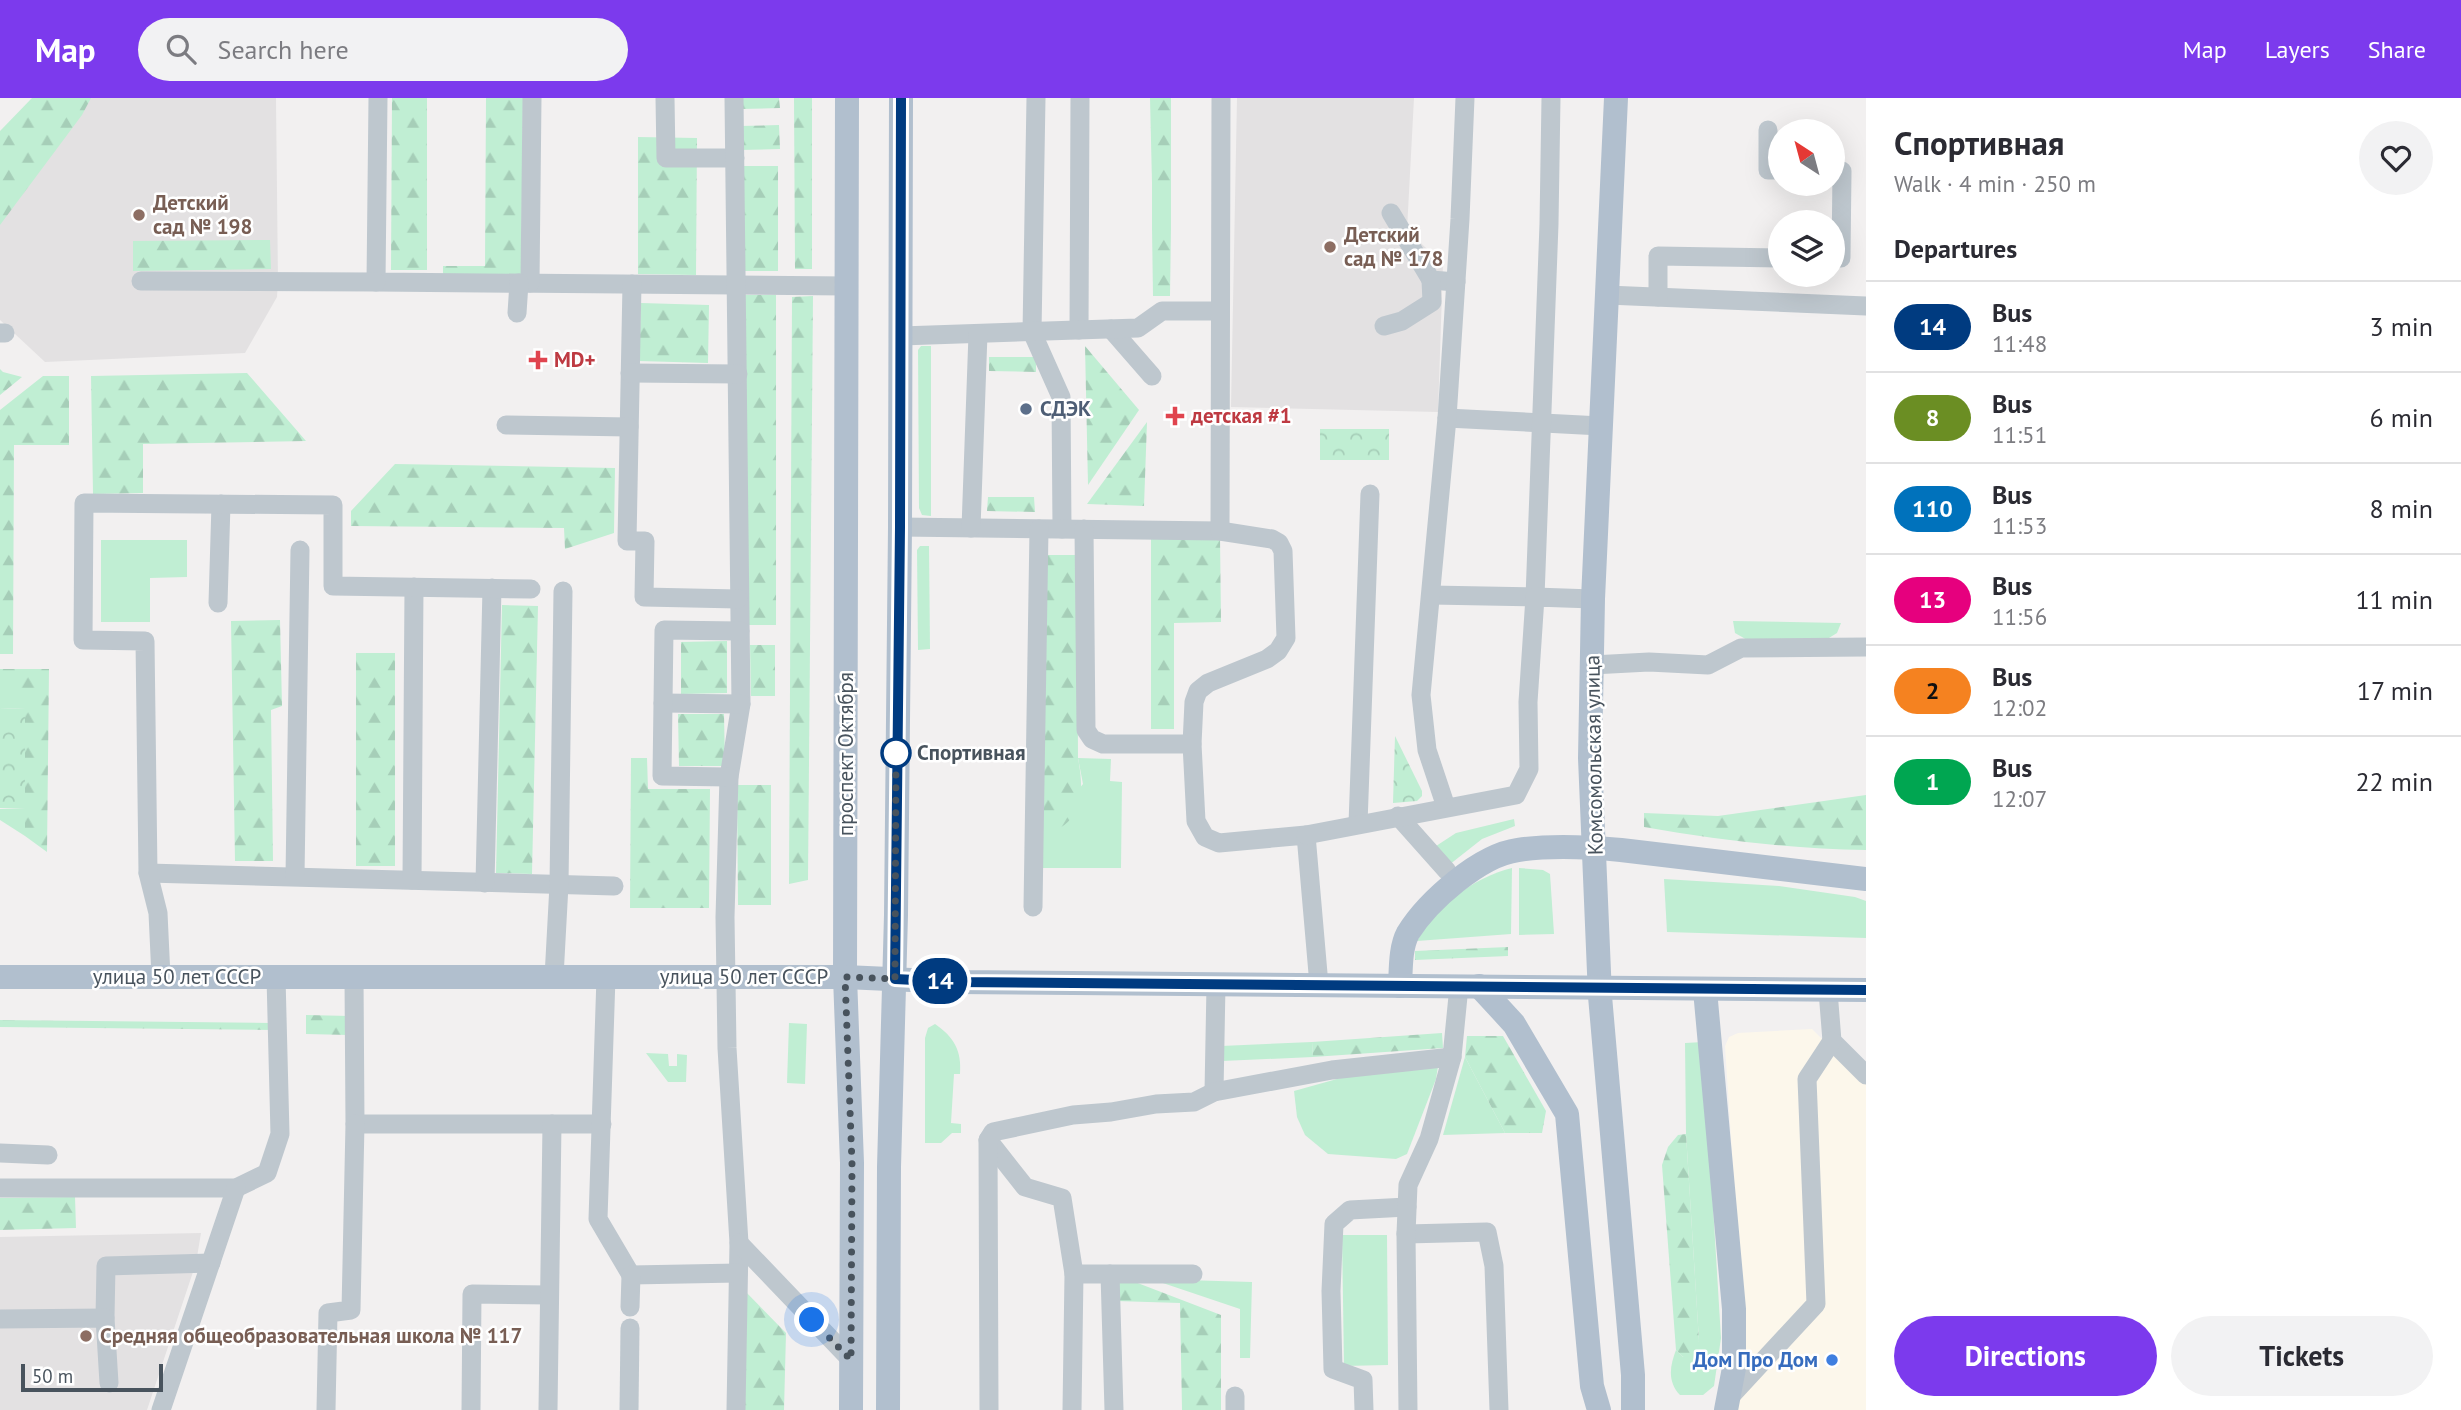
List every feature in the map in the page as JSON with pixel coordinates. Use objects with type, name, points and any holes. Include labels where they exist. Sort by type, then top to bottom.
[{"type":"main road","name":"проспект Октября","points":[[848,98],[845,977],[852,1163],[851,1410]]},
{"type":"main road","points":[[888,1410],[900,527],[901,98]]},
{"type":"main road","name":"Комсомольская улица","points":[[1616,98],[1593,599],[1590,758],[1600,996],[1633,1375],[1640,1407]]},
{"type":"main road","points":[[1399,986],[1403,947],[1409,933],[1441,895],[1486,860],[1517,850],[1595,848],[1866,879]]},
{"type":"main road","name":"улица 50 лет СССР","points":[[0,977],[845,977],[955,982],[1866,990]]},
{"type":"main road","points":[[1469,986],[1514,1024],[1567,1114],[1592,1385],[1599,1410]]},
{"type":"main road","points":[[1706,990],[1734,1309],[1734,1368],[1721,1407]]},
{"type":"street","points":[[376,282],[378,98]]},
{"type":"street","points":[[517,313],[524,283],[532,98]]},
{"type":"street","points":[[665,98],[666,158],[735,158]]},
{"type":"street","points":[[734,98],[741,704],[729,777],[725,977],[739,1243],[736,1410]]},
{"type":"street","points":[[1036,98],[1032,332],[1061,397],[1062,529]]},
{"type":"street","points":[[1079,330],[1080,98]]},
{"type":"street","points":[[1220,531],[1221,98]]},
{"type":"street","points":[[1446,807],[1427,750],[1421,695],[1447,418],[1465,98]]},
{"type":"street","points":[[900,527],[1220,531],[1272,539],[1279,544],[1283,551],[1286,638],[1278,651],[1267,659],[1208,683],[1198,691],[1194,702],[1192,744],[1196,821],[1205,837],[1219,843],[1306,835],[1516,795],[1529,769],[1528,702],[1535,597],[1551,98]]},
{"type":"street","points":[[1384,326],[1402,321],[1432,302],[1431,280],[1391,213]]},
{"type":"street","points":[[1658,297],[1658,256],[1768,258]]},
{"type":"street","points":[[1431,280],[1456,282]]},
{"type":"street","points":[[141,281],[847,286]]},
{"type":"street","points":[[632,284],[627,541],[645,541],[644,597],[738,599]]},
{"type":"street","points":[[1607,295],[1866,306]]},
{"type":"street","points":[[901,336],[1138,328],[1162,311],[1220,311]]},
{"type":"street","points":[[1111,329],[1152,376]]},
{"type":"street","points":[[971,528],[978,334]]},
{"type":"street","points":[[630,373],[738,374]]},
{"type":"street","points":[[1447,418],[1601,426]]},
{"type":"street","points":[[506,425],[629,427]]},
{"type":"street","points":[[1358,824],[1370,494]]},
{"type":"street","points":[[161,977],[158,914],[148,873],[145,641],[83,640],[84,503],[333,505],[333,586],[531,589]]},
{"type":"street","points":[[218,603],[221,504]]},
{"type":"street","points":[[1032,907],[1039,529]]},
{"type":"street","points":[[1084,529],[1086,730],[1092,740],[1103,744],[1192,744]]},
{"type":"street","points":[[295,876],[300,550]]},
{"type":"street","points":[[412,880],[414,587]]},
{"type":"street","points":[[485,883],[492,588]]},
{"type":"street","points":[[555,977],[563,591]]},
{"type":"street","points":[[1430,595],[1593,599]]},
{"type":"street","points":[[729,777],[662,776],[664,630],[740,631]]},
{"type":"street","points":[[1592,665],[1650,662],[1708,665],[1741,648],[1866,647]]},
{"type":"street","points":[[663,703],[741,704]]},
{"type":"street","points":[[1398,816],[1447,871]]},
{"type":"street","points":[[1306,835],[1319,985]]},
{"type":"street","points":[[148,873],[614,886]]},
{"type":"street","points":[[0,1188],[236,1188],[267,1173],[280,1134],[276,977]]},
{"type":"street","points":[[326,1410],[328,1313],[351,1310],[355,1124],[354,977]]},
{"type":"street","points":[[606,977],[598,1219],[631,1275],[630,1307]]},
{"type":"street","points":[[1214,1092],[1216,985]]},
{"type":"street","points":[[1408,1410],[1408,1185],[1429,1139],[1469,986]]},
{"type":"street","points":[[1721,1407],[1816,1304],[1807,1079],[1832,1041],[1828,991]]},
{"type":"street","points":[[1832,1041],[1866,1075]]},
{"type":"street","points":[[989,1410],[988,1140],[993,1132],[1073,1115],[1194,1102],[1214,1092],[1332,1070],[1452,1056]]},
{"type":"street","points":[[355,1124],[601,1124]]},
{"type":"street","points":[[548,1410],[552,1124]]},
{"type":"street","points":[[988,1140],[1025,1187],[1062,1198],[1074,1274],[1072,1410]]},
{"type":"street","points":[[0,1153],[48,1155]]},
{"type":"street","points":[[161,1410],[236,1188]]},
{"type":"street","points":[[1364,1410],[1363,1380],[1333,1369],[1331,1291],[1334,1224],[1350,1210],[1407,1206]]},
{"type":"street","points":[[1406,1234],[1487,1232],[1494,1266],[1499,1410]]},
{"type":"street","points":[[739,1243],[851,1360]]},
{"type":"street","points":[[109,1383],[106,1266],[211,1263]]},
{"type":"street","points":[[631,1275],[738,1273]]},
{"type":"street","points":[[1074,1274],[1193,1273]]},
{"type":"street","points":[[1110,1274],[1114,1410]]},
{"type":"street","points":[[471,1410],[472,1294],[549,1295]]},
{"type":"street","points":[[0,1319],[106,1318]]},
{"type":"street","points":[[629,1410],[630,1328]]},
{"type":"shaded area","name":"Детский сад № 198","points":[[41,98],[276,98],[277,297],[245,353],[45,362],[0,320],[0,148]]},
{"type":"shaded area","name":"Детский сад № 178","points":[[1237,98],[1414,98],[1407,230],[1443,264],[1438,412],[1231,407]]},
{"type":"shaded area","points":[[1812,1029],[1866,1083],[1866,1410],[1738,1410],[1742,1308],[1725,1046],[1729,1037],[1738,1033]]},
{"type":"shaded area","name":"Средняя общеобразовательная школа № 117","points":[[201,1233],[196,1263],[147,1410],[0,1410],[0,1237]]},
{"type":"green space","points":[[32,98],[91,98],[82,115],[0,225],[0,131]]},
{"type":"green space","points":[[392,98],[427,98],[427,270],[391,270]]},
{"type":"green space","points":[[486,98],[523,98],[521,277],[443,277],[443,266],[485,266]]},
{"type":"green space","points":[[739,98],[779,98],[780,108],[739,109]]},
{"type":"green space","points":[[794,98],[812,98],[812,269],[795,269]]},
{"type":"green space","points":[[1150,98],[1171,98],[1171,183],[1152,183]]},
{"type":"green space","points":[[779,125],[780,149],[739,150],[739,126]]},
{"type":"green space","points":[[638,137],[697,138],[696,275],[638,274]]},
{"type":"green space","points":[[742,166],[778,166],[778,271],[742,271]]},
{"type":"green space","points":[[1152,183],[1171,183],[1171,228],[1152,228]]},
{"type":"green space","points":[[1152,228],[1171,228],[1170,296],[1153,296]]},
{"type":"green space","points":[[270,240],[271,269],[133,271],[133,241]]},
{"type":"green space","points":[[745,295],[776,295],[776,625],[746,625]]},
{"type":"green space","points":[[813,296],[808,880],[789,884],[792,297]]},
{"type":"green space","points":[[641,303],[709,305],[708,363],[639,361]]},
{"type":"green space","points":[[921,346],[931,346],[931,516],[922,515],[919,508],[918,350]]},
{"type":"green space","points":[[1085,346],[1139,410],[1088,485]]},
{"type":"green space","points":[[989,357],[1036,357],[1036,372],[989,371]]},
{"type":"green space","points":[[0,369],[22,377],[0,395]]},
{"type":"green space","points":[[247,373],[306,441],[143,444],[143,493],[93,494],[91,376]]},
{"type":"green space","points":[[43,376],[69,376],[69,445],[14,445],[13,654],[0,654],[0,410]]},
{"type":"green space","points":[[1147,422],[1144,506],[1087,504]]},
{"type":"green space","points":[[1320,429],[1389,429],[1389,460],[1320,460]]},
{"type":"green space","points":[[395,464],[615,468],[614,533],[565,549],[564,528],[351,526],[351,511]]},
{"type":"green space","points":[[988,497],[1034,497],[1035,512],[987,511]]},
{"type":"green space","points":[[1151,537],[1220,537],[1221,622],[1174,623],[1174,729],[1151,729]]},
{"type":"green space","points":[[101,540],[187,540],[187,577],[150,578],[150,622],[101,622]]},
{"type":"green space","points":[[920,546],[929,546],[930,649],[918,650],[917,550]]},
{"type":"green space","points":[[1046,555],[1077,555],[1078,758],[1081,784],[1078,806],[1073,816],[1066,824],[1042,836]]},
{"type":"green space","points":[[502,605],[538,606],[532,874],[496,873]]},
{"type":"green space","points":[[280,620],[282,706],[271,710],[273,861],[235,861],[231,621]]},
{"type":"green space","points":[[1733,621],[1841,623],[1837,633],[1824,641],[1749,641],[1735,633]]},
{"type":"green space","points":[[727,641],[727,693],[681,694],[681,642]]},
{"type":"green space","points":[[750,645],[775,645],[775,696],[751,696]]},
{"type":"green space","points":[[356,653],[395,653],[395,866],[356,866]]},
{"type":"green space","points":[[0,669],[49,669],[47,852],[25,836],[25,690],[0,689]]},
{"type":"green space","points":[[0,689],[25,689],[25,708],[0,709]]},
{"type":"green space","points":[[25,708],[25,809],[0,808],[0,709]]},
{"type":"green space","points":[[678,714],[724,714],[725,766],[679,766]]},
{"type":"green space","points":[[1395,736],[1422,791],[1422,796],[1417,801],[1393,803]]},
{"type":"green space","points":[[631,758],[647,758],[648,789],[710,789],[709,908],[630,908]]},
{"type":"green space","points":[[1078,758],[1111,759],[1110,781],[1122,782],[1121,868],[1042,868],[1042,836],[1083,784]]},
{"type":"green space","points":[[737,785],[771,785],[771,905],[738,905]]},
{"type":"green space","points":[[1866,795],[1866,850],[1755,843],[1644,827],[1644,813],[1718,816]]},
{"type":"green space","points":[[0,809],[25,809],[25,836],[0,820]]},
{"type":"green space","points":[[1514,819],[1515,826],[1482,839],[1449,865],[1433,848],[1456,833]]},
{"type":"green space","points":[[1512,868],[1511,934],[1417,941],[1435,916],[1457,895],[1483,879]]},
{"type":"green space","points":[[1519,868],[1543,870],[1550,874],[1554,934],[1519,935]]},
{"type":"green space","points":[[1664,879],[1779,886],[1855,897],[1866,901],[1866,938],[1667,932]]},
{"type":"green space","points":[[1508,947],[1508,956],[1415,960],[1415,951]]},
{"type":"green space","points":[[306,1015],[350,1016],[349,1035],[306,1034]]},
{"type":"green space","points":[[0,1020],[272,1023],[272,1030],[0,1027]]},
{"type":"green space","points":[[789,1023],[807,1024],[805,1084],[787,1083]]},
{"type":"green space","points":[[935,1024],[952,1039],[960,1058],[960,1074],[954,1074],[951,1123],[961,1124],[961,1133],[952,1133],[941,1143],[925,1143],[925,1038],[928,1028]]},
{"type":"green space","points":[[1442,1033],[1443,1048],[1313,1057],[1312,1042]]},
{"type":"green space","points":[[1467,1036],[1503,1036],[1546,1111],[1542,1133],[1505,1133],[1465,1057]]},
{"type":"green space","points":[[1312,1042],[1313,1057],[1222,1061],[1221,1046]]},
{"type":"green space","points":[[1703,1042],[1721,1338],[1714,1386],[1703,1395],[1680,1395],[1673,1384],[1671,1373],[1676,1350],[1683,1357],[1699,1341],[1686,1134],[1685,1043]]},
{"type":"green space","points":[[646,1053],[668,1054],[669,1066],[677,1066],[677,1054],[687,1055],[686,1082],[668,1082]]},
{"type":"green space","points":[[1465,1057],[1505,1133],[1443,1135]]},
{"type":"green space","points":[[1438,1066],[1436,1079],[1407,1154],[1396,1159],[1328,1154],[1305,1135],[1297,1117],[1294,1091],[1362,1072]]},
{"type":"green space","points":[[1686,1134],[1699,1341],[1694,1352],[1683,1357],[1676,1350],[1662,1165],[1668,1147],[1678,1135]]},
{"type":"green space","points":[[75,1197],[76,1228],[0,1230],[0,1198]]},
{"type":"green space","points":[[1342,1235],[1387,1235],[1388,1365],[1344,1366]]},
{"type":"green space","points":[[1151,1279],[1252,1282],[1250,1358],[1240,1358],[1240,1309]]},
{"type":"green space","points":[[1117,1282],[1135,1282],[1221,1315],[1221,1410],[1182,1410],[1180,1303],[1116,1301]]},
{"type":"green space","points":[[744,1290],[786,1333],[784,1410],[743,1410]]},
{"type":"bus line","name":"14","points":[[901,98],[895,979],[1189,985],[1866,990]]},
{"type":"place","name":"Детский сад № 198","points":[[139,215]]},
{"type":"place","name":"Детский сад № 178","points":[[1330,247]]},
{"type":"place","name":"MD+","points":[[538,360]]},
{"type":"place","name":"СДЭК","points":[[1026,409]]},
{"type":"place","name":"детская #1","points":[[1175,416]]},
{"type":"place","name":"Спортивная","points":[[896,753]]},
{"type":"place","name":"Средняя общеобразовательная школа № 117","points":[[86,1336]]},
{"type":"place","name":"Дом Про Дом","points":[[1832,1360]]},
{"type":"route","points":[[812,1320],[851,1360],[852,1163],[845,977],[895,979],[896,753]]}]
